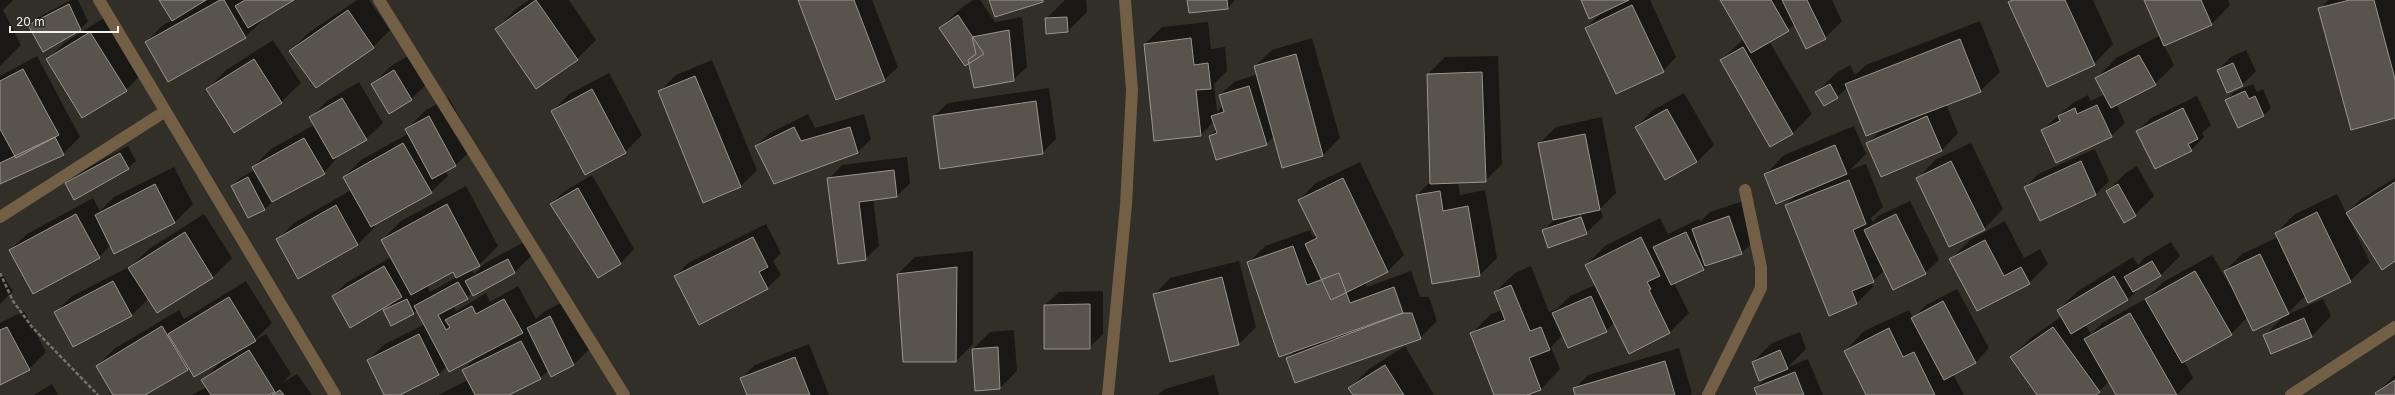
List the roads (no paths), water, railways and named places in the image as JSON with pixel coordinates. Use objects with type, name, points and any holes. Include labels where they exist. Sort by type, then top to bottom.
[{"type":"street","points":[[99,0],[164,112],[335,395]]},
{"type":"street","points":[[378,0],[624,395]]},
{"type":"street","points":[[1108,395],[1126,206],[1132,90],[1125,0]]},
{"type":"street","points":[[0,217],[164,112]]},
{"type":"street","points":[[1708,395],[1761,288],[1760,267],[1745,190]]},
{"type":"street","points":[[2291,395],[2395,327]]}]
